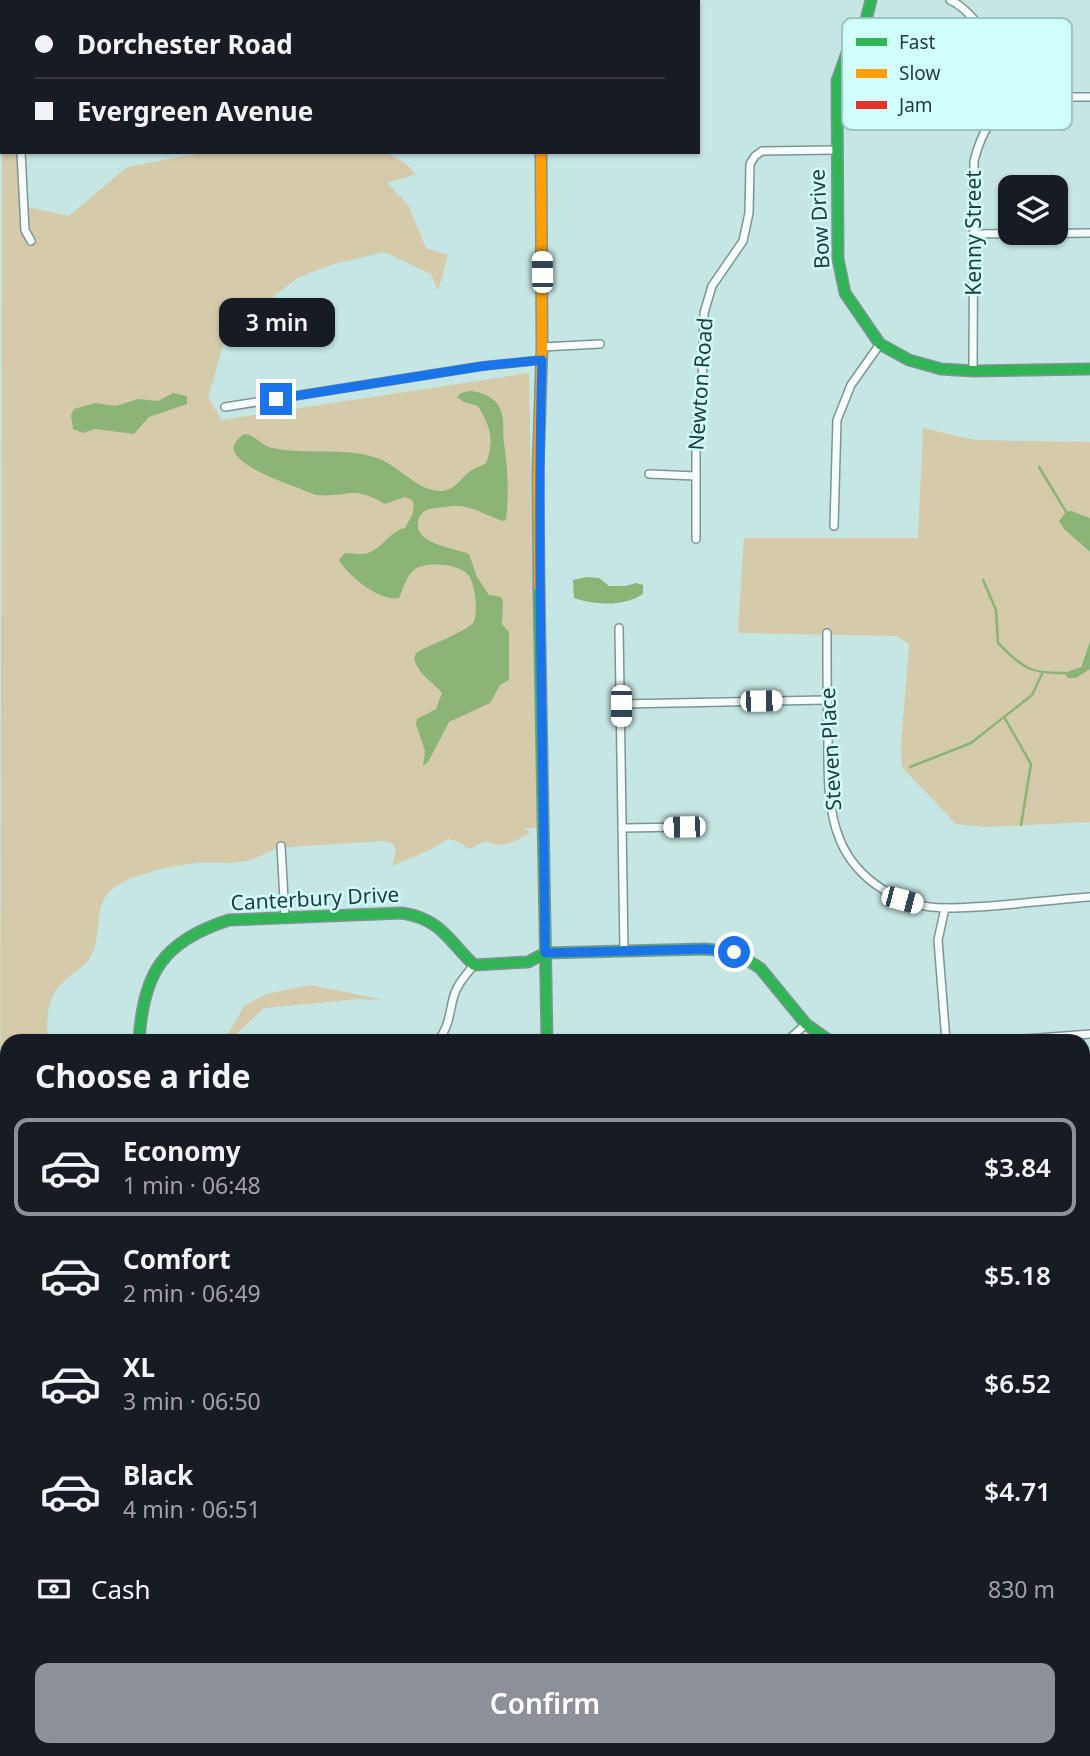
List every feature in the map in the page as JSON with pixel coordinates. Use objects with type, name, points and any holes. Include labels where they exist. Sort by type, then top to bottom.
[{"type":"street","name":"Bow Drive","points":[[867,18],[872,0]]},
{"type":"street","points":[[950,0],[959,4],[973,18]]},
{"type":"street","name":"Bow Drive","points":[[842,67],[837,81],[838,259],[845,293],[880,344],[909,360],[941,369],[1090,369]]},
{"type":"street","points":[[1072,97],[1090,97]]},
{"type":"street","name":"Kenny Street","points":[[973,371],[974,161],[980,137],[985,130]]},
{"type":"street","name":"Newton Road","points":[[696,539],[696,429],[702,391],[704,313],[712,286],[743,241],[749,213],[750,164],[762,151],[836,150]]},
{"type":"street","points":[[21,154],[25,230],[31,241]]},
{"type":"street","points":[[541,154],[542,360],[538,484],[547,1034]]},
{"type":"street","points":[[974,234],[1090,233]]},
{"type":"street","points":[[542,347],[600,344]]},
{"type":"street","points":[[834,526],[836,420],[851,385],[880,344]]},
{"type":"street","points":[[225,407],[483,366],[542,360]]},
{"type":"street","points":[[649,474],[696,476]]},
{"type":"street","points":[[619,628],[624,951]]},
{"type":"street","name":"Steven Place","points":[[827,632],[831,805],[840,841],[860,871],[883,890],[902,900],[945,908],[1090,897]]},
{"type":"street","points":[[621,704],[827,700]]},
{"type":"street","points":[[622,828],[684,827]]},
{"type":"street","points":[[281,846],[285,917]]},
{"type":"street","points":[[945,908],[938,940],[945,1034]]},
{"type":"street","name":"Canterbury Drive","points":[[138,1034],[139,1019],[149,982],[167,953],[193,933],[219,923],[285,917],[418,914],[439,925],[451,943],[474,965]]},
{"type":"street","points":[[444,1034],[447,1030],[453,996],[474,965],[528,962],[545,953],[705,949],[734,952],[760,968],[806,1024],[820,1034]]},
{"type":"street","points":[[795,1034],[806,1024]]},
{"type":"shaded area","points":[[2,154],[18,154],[19,205],[69,216],[127,167],[196,154],[389,154],[405,163],[416,174],[387,183],[408,205],[426,248],[448,255],[438,291],[431,274],[384,252],[331,265],[299,277],[274,296],[255,319],[231,317],[208,398],[222,420],[529,373],[537,828],[523,828],[531,832],[509,843],[498,845],[486,841],[469,849],[448,839],[392,866],[396,850],[393,844],[383,841],[276,848],[241,862],[198,863],[136,876],[115,887],[103,900],[94,949],[85,964],[55,991],[48,1012],[47,1034],[0,1034]]},
{"type":"shaded area","points":[[470,391],[493,399],[502,414],[508,482],[506,520],[468,507],[453,506],[425,511],[419,517],[418,529],[427,539],[439,545],[469,554],[477,577],[489,595],[501,597],[502,624],[509,632],[509,680],[500,685],[490,703],[449,722],[428,762],[423,766],[425,751],[416,724],[417,719],[436,709],[442,693],[422,673],[414,659],[416,653],[473,623],[476,599],[469,576],[451,566],[426,565],[411,573],[399,598],[375,592],[358,581],[339,560],[345,553],[363,554],[373,551],[395,532],[405,528],[413,511],[412,500],[405,497],[385,504],[357,493],[316,495],[252,468],[237,456],[234,446],[244,434],[273,448],[357,453],[384,461],[426,488],[447,490],[472,470],[486,463],[489,455],[490,433],[482,413],[478,406],[457,397]]},
{"type":"shaded area","points":[[173,393],[187,396],[187,404],[149,417],[134,434],[95,429],[83,433],[73,429],[71,415],[74,409],[95,403],[116,406],[138,399],[158,401]]},
{"type":"shaded area","points":[[923,428],[975,440],[1090,442],[1090,518],[1085,517],[1064,529],[1090,552],[1090,641],[1076,678],[1090,669],[1090,822],[987,827],[956,824],[902,767],[901,746],[909,644],[897,636],[738,633],[744,538],[918,538]]},
{"type":"shaded area","points":[[1071,511],[1090,518],[1090,552],[1064,529],[1059,521],[1066,512]]},
{"type":"shaded area","points":[[599,578],[609,586],[636,583],[643,585],[643,594],[627,601],[609,604],[574,598],[573,580]]},
{"type":"shaded area","points":[[1090,641],[1090,669],[1076,678],[1068,678],[1064,673],[1081,667]]},
{"type":"shaded area","points":[[311,985],[383,1000],[358,999],[264,1008],[236,1034],[228,1034],[244,1006],[266,994]]},
{"type":"waterway","points":[[1039,467],[1068,515]]},
{"type":"waterway","points":[[983,580],[996,610],[998,643],[1028,668],[1065,673]]},
{"type":"waterway","points":[[910,767],[971,743],[1032,695],[1042,674]]},
{"type":"waterway","points":[[1004,717],[1031,764],[1021,825]]},
{"type":"traffic: fast","points":[[866,18],[871,0]]},
{"type":"traffic: fast","points":[[842,67],[837,81],[838,259],[845,293],[880,344],[909,360],[941,369],[1090,369]]},
{"type":"traffic: fast","points":[[539,587],[547,1034]]},
{"type":"traffic: fast","points":[[140,1034],[145,996],[161,963],[188,938],[206,928],[229,920],[402,913],[435,925],[474,965],[528,962],[545,953],[705,949],[734,952],[760,968],[806,1024],[820,1034]]},
{"type":"traffic: slow","points":[[539,587],[541,154]]},
{"type":"route","points":[[276,399],[483,366],[542,360],[538,471],[545,953],[705,949],[734,952]]}]
